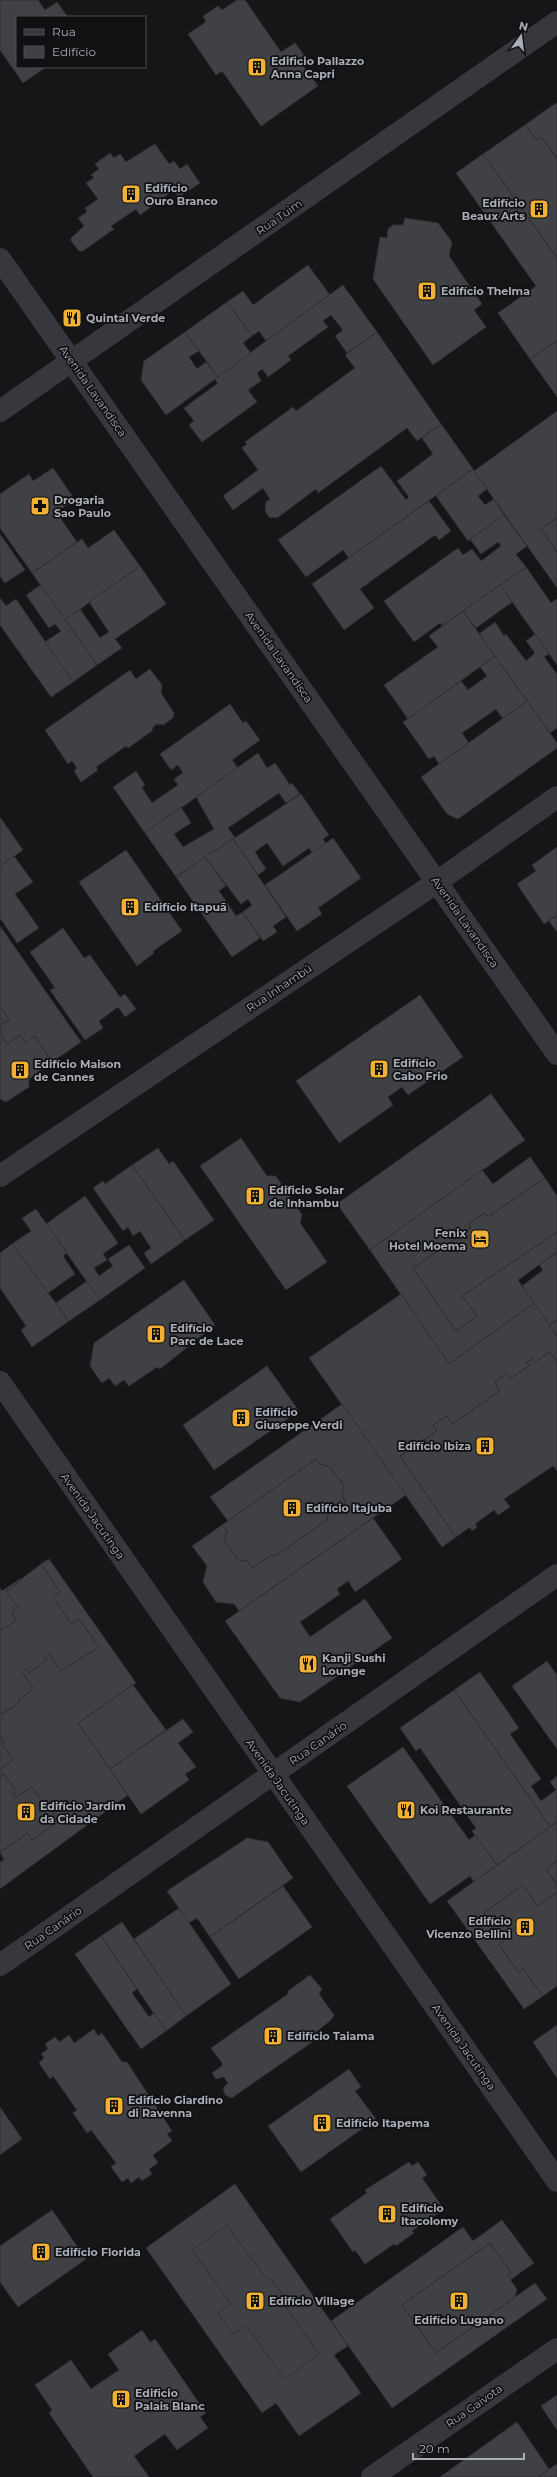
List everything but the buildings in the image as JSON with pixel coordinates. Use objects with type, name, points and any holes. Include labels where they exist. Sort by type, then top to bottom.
[{"type":"street","name":"Rua Tuim","points":[[0,411],[557,22]]},
{"type":"street","name":"Avenida Lavandisca","points":[[0,259],[557,1054]]},
{"type":"street","name":"Rua Inhambú","points":[[0,1176],[437,882],[557,797]]},
{"type":"street","name":"Avenida Jacutinga","points":[[0,1382],[557,2181]]},
{"type":"street","name":"Rua Canário","points":[[0,1965],[274,1775],[557,1575]]},
{"type":"street","name":"Rua Gaivota","points":[[372,2477],[557,2350]]},
{"type":"place","name":"Edificio Pallazzo Anna Capri","points":[[257,67]]},
{"type":"place","name":"Edifício Ouro Branco","points":[[131,194]]},
{"type":"place","name":"Edifício Beaux Arts","points":[[539,209]]},
{"type":"place","name":"Edifício Thelma","points":[[427,291]]},
{"type":"place","name":"Quintal Verde","points":[[72,318]]},
{"type":"place","name":"Drogaria Sao Paulo","points":[[40,506]]},
{"type":"place","name":"Edifício Itapuã","points":[[130,907]]},
{"type":"place","name":"Edifício Cabo Frio","points":[[379,1069]]},
{"type":"place","name":"Edifício Maison de Cannes","points":[[20,1070]]},
{"type":"place","name":"Edificio Solar de Inhambu","points":[[255,1196]]},
{"type":"place","name":"Fenix Hotel Moema","points":[[480,1239]]},
{"type":"place","name":"Edifício Parc de Lace","points":[[156,1334]]},
{"type":"place","name":"Edifício Giuseppe Verdi","points":[[241,1418]]},
{"type":"place","name":"Edifício Ibiza","points":[[485,1446]]},
{"type":"place","name":"Edifício Itajuba","points":[[292,1508]]},
{"type":"place","name":"Kanji Sushi Lounge","points":[[308,1664]]},
{"type":"place","name":"Koi Restaurante","points":[[406,1810]]},
{"type":"place","name":"Edifício Jardim da Cidade","points":[[26,1812]]},
{"type":"place","name":"Edifício Vicenzo Bellini","points":[[525,1927]]},
{"type":"place","name":"Edifício Taiama","points":[[273,2036]]},
{"type":"place","name":"Edificio Giardino di Ravenna","points":[[114,2106]]},
{"type":"place","name":"Edifício Itapema","points":[[322,2123]]},
{"type":"place","name":"Edifício Itacolomy","points":[[387,2214]]},
{"type":"place","name":"Edifício Florida","points":[[41,2252]]},
{"type":"place","name":"Edifício Village","points":[[255,2301]]},
{"type":"place","name":"Edifício Lugano","points":[[459,2301]]},
{"type":"place","name":"Edificio Palais Blanc","points":[[121,2399]]}]
